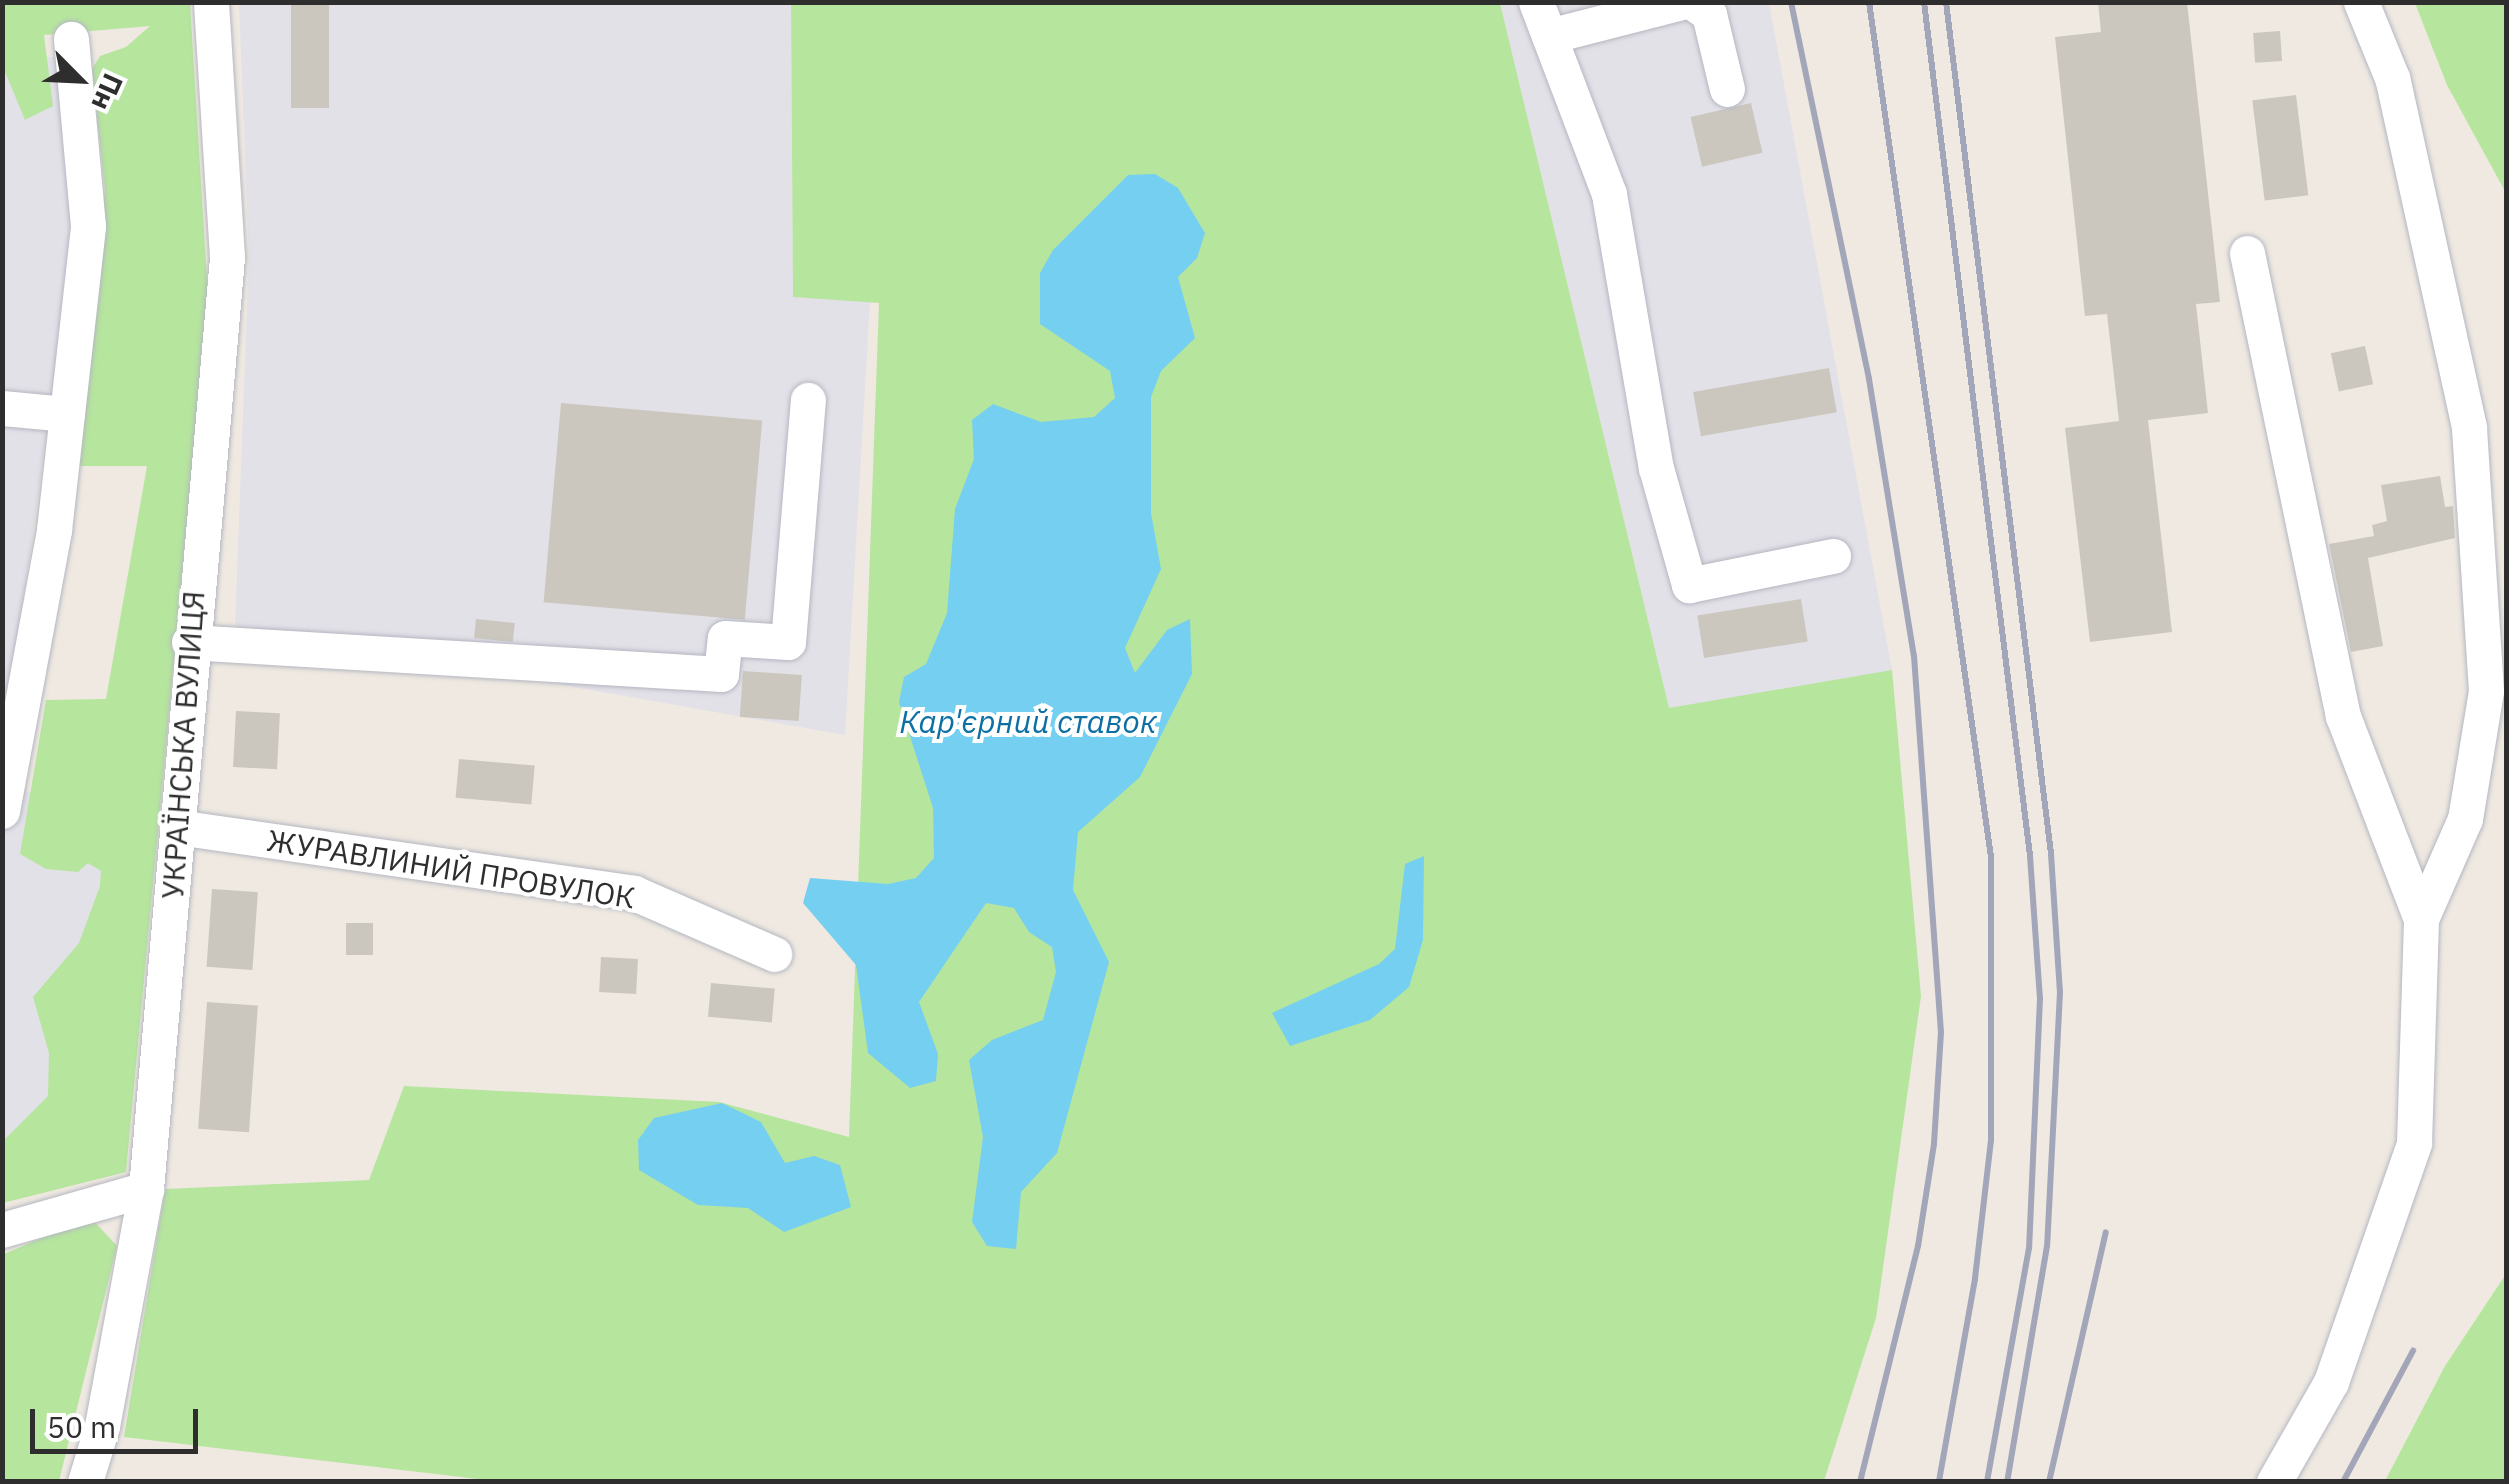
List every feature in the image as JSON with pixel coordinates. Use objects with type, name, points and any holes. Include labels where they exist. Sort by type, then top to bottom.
[{"type":"street","name":"УКРАЇНСЬКА ВУЛИЦЯ","points":[[86,1482],[102,1426],[146,1190],[189,642],[227,257],[211,2]]},
{"type":"street","points":[[1536,2],[1609,194],[1656,468],[1689,585],[1832,556]]},
{"type":"street","points":[[1550,36],[1681,2]]},
{"type":"street","points":[[1692,2],[1709,14],[1727,89]]},
{"type":"street","points":[[2274,1482],[2331,1382],[2414,1143],[2421,919],[2465,820],[2486,691],[2469,427],[2392,78],[2361,2]]},
{"type":"street","points":[[2,811],[54,530],[88,226],[71,40]]},
{"type":"street","points":[[2247,252],[2343,716],[2421,919]]},
{"type":"street","points":[[189,642],[721,674],[725,638],[788,642],[808,400]]},
{"type":"street","points":[[2,408],[67,414]]},
{"type":"street","name":"ЖУРАВЛИНИЙ ПРОВУЛОК","points":[[177,826],[634,893],[774,954]]},
{"type":"street","points":[[2,1230],[146,1190]]},
{"type":"shaded area","points":[[239,3],[791,3],[793,296],[870,301],[845,735],[235,627],[249,256]]},
{"type":"shaded area","points":[[1500,3],[1769,3],[1892,670],[1669,709]]},
{"type":"shaded area","points":[[3,57],[57,57],[74,232],[3,751]]},
{"type":"shaded area","points":[[2,782],[146,835],[117,1164],[2,1197]]},
{"type":"green space","points":[[3,3],[190,3],[208,296],[126,1172],[3,1203],[3,1141],[48,1096],[49,1053],[33,997],[79,943],[100,886],[101,871],[88,863],[78,872],[46,869],[20,854],[46,700],[106,699],[147,466],[69,466],[105,191],[92,69],[100,56],[126,47],[150,26],[44,35],[53,106],[25,120],[3,67]]},
{"type":"green space","points":[[791,3],[1500,3],[1669,708],[1892,670],[1921,996],[1876,1318],[1824,1481],[503,1482],[124,1437],[165,1189],[369,1180],[404,1086],[719,1102],[849,1137],[879,303],[793,297]]},
{"type":"green space","points":[[2415,3],[2506,3],[2506,193],[2447,85]]},
{"type":"green space","points":[[90,1217],[117,1246],[59,1481],[3,1481],[2,1255]]},
{"type":"green space","points":[[2506,1274],[2506,1481],[2385,1481],[2445,1366]]},
{"type":"water","name":"Кар'єрний ставок","points":[[1155,174],[1178,188],[1205,233],[1197,258],[1178,277],[1195,338],[1161,371],[1151,397],[1151,513],[1161,569],[1125,648],[1135,673],[1167,630],[1190,619],[1192,674],[1140,777],[1078,832],[1073,890],[1109,962],[1057,1153],[1021,1192],[1016,1249],[987,1246],[972,1222],[983,1137],[969,1060],[992,1040],[1043,1020],[1056,972],[1052,947],[1029,932],[1014,908],[986,903],[919,1002],[938,1054],[936,1081],[910,1088],[868,1053],[856,965],[803,903],[810,878],[888,884],[916,878],[934,858],[933,808],[899,702],[904,677],[926,664],[947,613],[955,509],[974,459],[972,420],[993,404],[1041,422],[1094,417],[1115,398],[1110,371],[1040,324],[1040,273],[1053,250],[1128,175]]},
{"type":"water","points":[[1424,856],[1423,940],[1409,987],[1370,1020],[1290,1046],[1272,1013],[1379,964],[1395,949],[1405,864]]},
{"type":"water","points":[[722,1103],[761,1122],[785,1163],[814,1156],[840,1165],[851,1207],[784,1232],[748,1208],[698,1205],[639,1170],[638,1140],[654,1118]]},
{"type":"building","points":[[291,2],[329,2],[329,108],[291,108]]},
{"type":"building","points":[[2098,2],[2187,2],[2220,302],[2196,304],[2208,413],[2148,420],[2172,632],[2090,642],[2065,428],[2119,421],[2107,314],[2085,316],[2055,37],[2101,32]]},
{"type":"building","points":[[2280,31],[2282,61],[2255,63],[2253,33]]},
{"type":"building","points":[[2296,95],[2308,195],[2265,201],[2252,100]]},
{"type":"building","points":[[1751,103],[1762,153],[1702,167],[1691,117]]},
{"type":"building","points":[[2365,346],[2373,384],[2339,391],[2331,353]]},
{"type":"building","points":[[1829,368],[1837,412],[1701,436],[1693,392]]},
{"type":"building","points":[[561,403],[762,421],[745,620],[544,602]]},
{"type":"building","points":[[2440,476],[2445,507],[2453,506],[2455,538],[2368,558],[2383,646],[2351,652],[2329,544],[2374,536],[2372,525],[2387,521],[2381,485]]},
{"type":"building","points":[[1801,599],[1808,641],[1704,658],[1697,615]]},
{"type":"building","points":[[476,619],[515,623],[513,642],[474,638]]},
{"type":"building","points":[[743,671],[802,675],[799,721],[740,717]]},
{"type":"building","points":[[236,711],[280,713],[277,769],[233,767]]},
{"type":"building","points":[[459,759],[535,766],[531,804],[456,798]]},
{"type":"building","points":[[212,889],[258,892],[252,970],[207,967]]},
{"type":"building","points":[[346,923],[373,923],[373,955],[346,955]]},
{"type":"building","points":[[601,957],[638,959],[636,994],[599,992]]},
{"type":"building","points":[[711,983],[775,989],[772,1022],[708,1017]]},
{"type":"building","points":[[207,1002],[258,1006],[249,1132],[198,1129]]},
{"type":"railway","points":[[1791,2],[1869,379],[1914,656],[1941,1032],[1934,1144],[1918,1246],[1860,1482]]},
{"type":"railway","points":[[1869,2],[1991,857],[1991,1140],[1975,1279],[1939,1482]]},
{"type":"railway","points":[[1924,2],[2030,856],[2040,998],[2029,1248],[1987,1482]]},
{"type":"railway","points":[[1946,2],[2051,854],[2060,992],[2047,1246],[2007,1482]]},
{"type":"railway","points":[[2049,1482],[2106,1232]]},
{"type":"railway","points":[[2343,1482],[2413,1351]]}]
